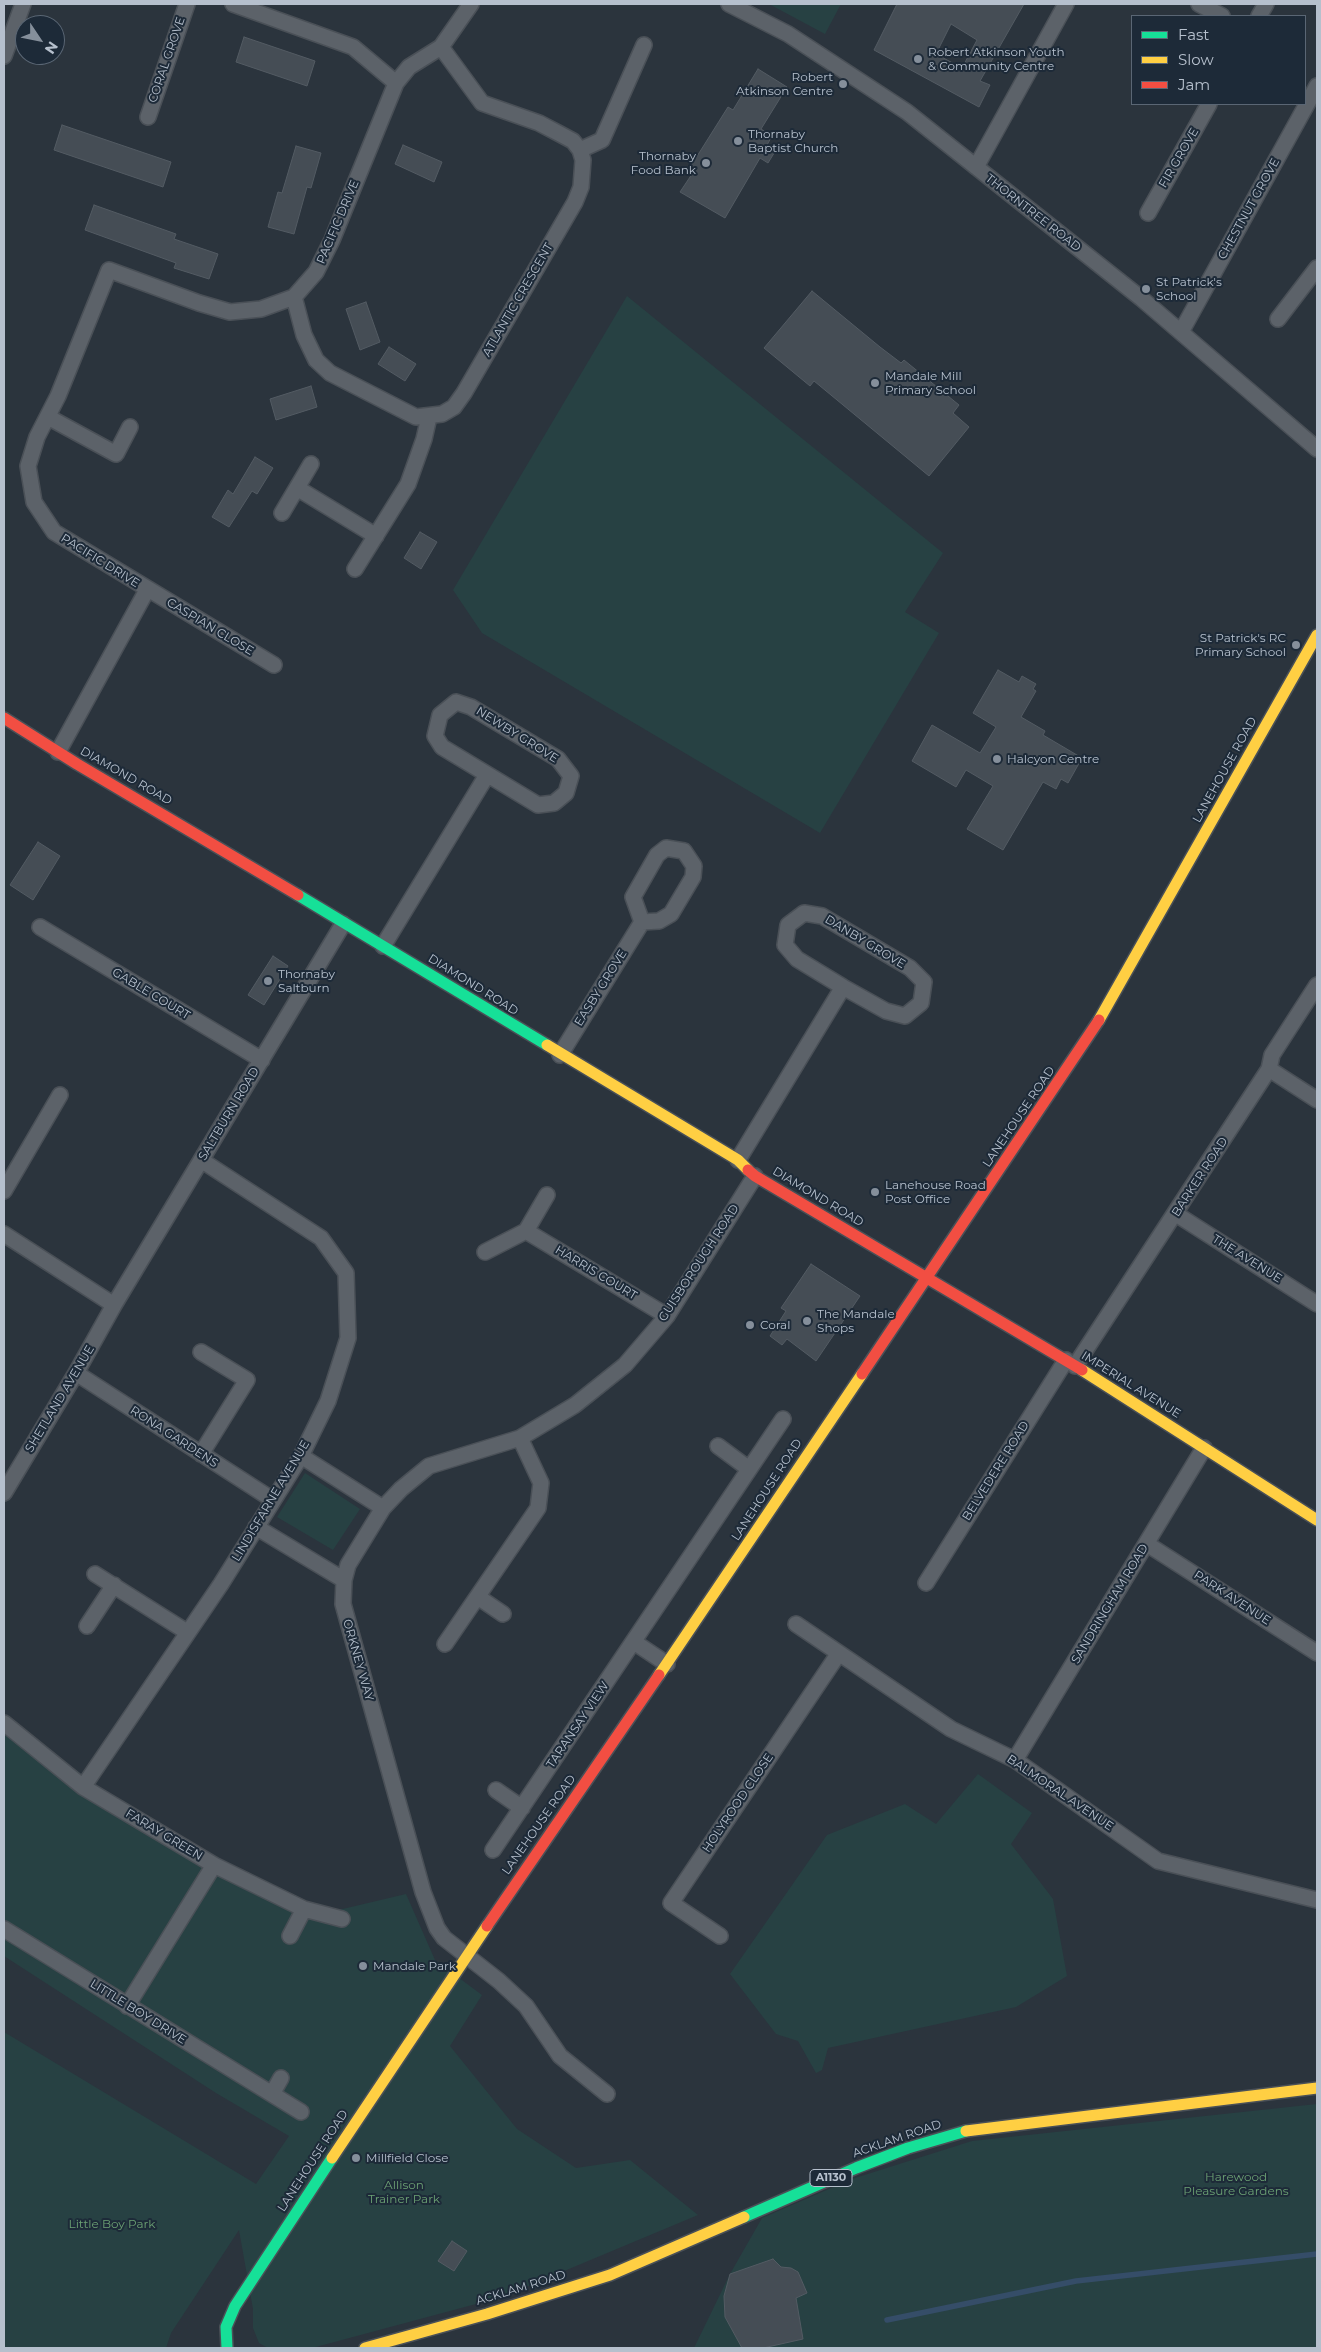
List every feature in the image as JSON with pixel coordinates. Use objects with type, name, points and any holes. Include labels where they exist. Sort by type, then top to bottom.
[{"type":"street","points":[[4,56],[23,4]]},
{"type":"street","name":"CORAL GROVE","points":[[148,117],[187,4]]},
{"type":"street","points":[[233,4],[353,47],[396,83]]},
{"type":"street","name":"PACIFIC DRIVE","points":[[58,752],[147,590],[54,532],[34,502],[28,466],[37,437],[58,396],[109,270],[199,303],[230,312],[261,309],[294,297],[316,272],[332,240],[396,83],[409,67],[441,47],[471,4]]},
{"type":"street","name":"THORNTREE ROAD","points":[[730,4],[788,34],[855,76],[907,112],[1181,332],[1317,449]]},
{"type":"street","points":[[976,167],[1066,4]]},
{"type":"street","points":[[1200,4],[1220,15]]},
{"type":"street","points":[[1260,15],[1266,4]]},
{"type":"street","points":[[441,47],[482,103],[539,123],[573,141],[580,150],[602,140],[644,45]]},
{"type":"street","name":"CHESTNUT GROVE","points":[[1181,332],[1317,86]]},
{"type":"street","name":"FIR GROVE","points":[[1148,213],[1209,105]]},
{"type":"street","name":"ATLANTIC CRESCENT","points":[[429,417],[442,414],[454,407],[464,393],[575,202],[581,187],[583,160],[580,150]]},
{"type":"street","points":[[1278,319],[1317,268]]},
{"type":"street","points":[[294,297],[304,335],[316,360],[330,373],[416,416],[429,417],[424,439],[408,484],[355,569]]},
{"type":"street","points":[[48,417],[116,454],[130,427]]},
{"type":"street","points":[[282,513],[311,464]]},
{"type":"street","points":[[297,488],[376,536]]},
{"type":"street","name":"CASPIAN CLOSE","points":[[147,590],[274,665]]},
{"type":"street","name":"LANEHOUSE ROAD","points":[[227,2348],[226,2327],[235,2306],[468,1956],[667,1664],[1097,1024],[1317,635]]},
{"type":"street","name":"NEWBY GROVE","points":[[456,702],[471,707],[558,759],[571,776],[566,793],[554,802],[538,805],[487,775],[442,747],[435,736],[440,715],[456,702]]},
{"type":"street","name":"DIAMOND ROAD","points":[[4,718],[560,1055],[738,1160],[755,1176],[928,1277]]},
{"type":"street","points":[[383,946],[487,775]]},
{"type":"street","points":[[666,848],[684,851],[694,866],[693,877],[671,914],[660,921],[642,922],[636,911],[634,897],[657,855],[666,848]]},
{"type":"street","name":"DANBY GROVE","points":[[804,912],[822,916],[910,968],[924,982],[921,1003],[905,1016],[886,1012],[843,987],[796,958],[785,945],[788,925],[804,912]]},
{"type":"street","name":"EASBY GROVE","points":[[560,1055],[642,922]]},
{"type":"street","name":"SALTBURN ROAD","points":[[114,1305],[344,924]]},
{"type":"street","name":"GABLE COURT","points":[[40,928],[262,1060]]},
{"type":"street","name":"BARKER ROAD","points":[[1071,1363],[1176,1214],[1269,1069],[1272,1055],[1317,985]]},
{"type":"street","points":[[738,1160],[843,987]]},
{"type":"street","points":[[1269,1069],[1317,1100]]},
{"type":"street","points":[[4,1191],[60,1095]]},
{"type":"street","name":"LINDISFARNE AVENUE","points":[[83,1787],[188,1632],[301,1456],[328,1402],[348,1338],[346,1273],[322,1238],[201,1160]]},
{"type":"street","name":"GUISBOROUGH ROAD","points":[[520,1438],[575,1405],[625,1364],[666,1316],[755,1176]]},
{"type":"street","points":[[485,1252],[526,1231],[547,1195]]},
{"type":"street","name":"THE AVENUE","points":[[1176,1214],[1317,1304]]},
{"type":"street","name":"HARRIS COURT","points":[[526,1231],[666,1316]]},
{"type":"street","points":[[4,1234],[114,1305]]},
{"type":"street","name":"IMPERIAL AVENUE","points":[[928,1277],[1071,1363],[1317,1520]]},
{"type":"street","name":"SHETLAND AVENUE","points":[[4,1494],[114,1305]]},
{"type":"street","points":[[201,1352],[247,1380],[201,1454]]},
{"type":"street","name":"BELVEDERE ROAD","points":[[926,1583],[1071,1363]]},
{"type":"street","name":"RONA GARDENS","points":[[76,1373],[273,1500]]},
{"type":"street","name":"TARANSAY VIEW","points":[[493,1850],[783,1419]]},
{"type":"street","points":[[445,1644],[538,1508],[541,1483],[520,1438]]},
{"type":"street","name":"ORKNEY WAY","points":[[468,1956],[444,1938],[437,1928],[423,1892],[343,1604],[344,1580],[348,1565],[383,1508],[401,1489],[429,1466],[520,1438]]},
{"type":"street","points":[[718,1446],[749,1470]]},
{"type":"street","name":"SANDRINGHAM ROAD","points":[[1015,1760],[1204,1448]]},
{"type":"street","points":[[301,1456],[383,1508]]},
{"type":"street","points":[[256,1527],[344,1580]]},
{"type":"street","name":"PARK AVENUE","points":[[1147,1544],[1317,1653]]},
{"type":"street","points":[[96,1574],[188,1632]]},
{"type":"street","points":[[87,1626],[114,1586]]},
{"type":"street","points":[[478,1597],[503,1614]]},
{"type":"street","name":"BALMORAL AVENUE","points":[[796,1624],[951,1729],[1015,1760],[1158,1861],[1317,1900]]},
{"type":"street","points":[[634,1642],[667,1664]]},
{"type":"street","name":"HOLYROOD CLOSE","points":[[720,1936],[671,1903],[839,1653]]},
{"type":"street","name":"FARAY GREEN","points":[[4,1723],[83,1787],[214,1865],[304,1909],[342,1918]]},
{"type":"street","points":[[496,1790],[522,1808]]},
{"type":"street","points":[[127,2006],[214,1865]]},
{"type":"street","points":[[290,1936],[304,1909]]},
{"type":"street","name":"LITTLE BOY DRIVE","points":[[4,1929],[301,2112]]},
{"type":"street","points":[[468,1956],[526,2006],[560,2056],[607,2094]]},
{"type":"street","points":[[272,2094],[281,2078]]},
{"type":"street","name":"ACKLAM ROAD","points":[[365,2348],[487,2314],[610,2275],[856,2168],[908,2148],[968,2130],[1317,2088]]},
{"type":"green space","points":[[769,4],[841,4],[825,34]]},
{"type":"green space","points":[[627,296],[943,553],[905,612],[939,633],[820,833],[482,633],[453,590]]},
{"type":"green space","points":[[305,1473],[360,1509],[333,1550],[277,1517]]},
{"type":"green space","name":"Allison Trainer Park","points":[[4,1723],[83,1787],[313,1916],[406,1894],[435,1960],[482,1995],[450,2046],[517,2129],[576,2168],[630,2160],[698,2215],[502,2297],[312,2348],[268,2348],[259,2343],[253,2328],[253,2309],[239,2230],[171,2333],[166,2348],[4,2348],[4,2032],[256,2184],[289,2136],[216,2093],[4,1956]]},
{"type":"green space","points":[[978,1774],[1032,1813],[1011,1844],[1053,1899],[1067,1976],[1016,2007],[828,2048],[822,2070],[816,2073],[798,2041],[776,2034],[730,1974],[827,1835],[905,1804],[936,1824]]},
{"type":"green space","name":"Harewood Pleasure Gardens","points":[[1317,2104],[1317,2348],[694,2348],[730,2274],[762,2218],[852,2179],[972,2141]]},
{"type":"building","name":"Robert Atkinson Youth & Community Centre","points":[[897,4],[1024,4],[980,81],[990,85],[979,107],[874,50]],"holes":[[[951,24],[977,40],[962,68],[936,54]]]},
{"type":"building","points":[[244,37],[315,61],[307,86],[236,62]]},
{"type":"building","name":"Thornaby Baptist Church","points":[[758,69],[787,87],[761,129],[772,136],[767,145],[776,150],[768,163],[760,158],[725,218],[680,192],[694,171],[689,169],[728,107],[733,110]]},
{"type":"building","points":[[62,125],[171,162],[163,187],[54,150]]},
{"type":"building","points":[[403,145],[442,162],[434,182],[395,164]]},
{"type":"building","points":[[296,146],[321,153],[311,188],[307,187],[294,234],[268,227],[278,192],[282,193]]},
{"type":"building","points":[[94,205],[176,234],[174,239],[218,254],[209,279],[174,268],[176,263],[85,230]]},
{"type":"building","name":"Mandale Mill Primary School","points":[[812,291],[880,347],[901,363],[904,360],[959,405],[953,413],[969,427],[929,476],[814,381],[810,386],[764,348]]},
{"type":"building","points":[[366,302],[380,342],[360,350],[346,309]]},
{"type":"building","points":[[389,347],[416,364],[405,381],[378,364]]},
{"type":"building","points":[[311,386],[317,407],[276,420],[270,399]]},
{"type":"building","points":[[255,457],[273,468],[257,494],[252,491],[229,527],[212,517],[228,490],[233,494]]},
{"type":"building","points":[[420,532],[437,542],[421,569],[404,558]]},
{"type":"building","name":"Halcyon Centre","points":[[998,670],[1019,682],[1022,676],[1036,684],[1033,689],[1036,691],[1021,717],[1045,731],[1043,735],[1082,758],[1068,783],[1061,779],[1056,789],[1043,782],[1003,850],[967,829],[993,786],[966,770],[956,787],[912,761],[932,725],[980,753],[996,727],[973,713]]},
{"type":"building","points":[[38,842],[60,856],[33,900],[10,885]]},
{"type":"building","name":"Thornaby Saltburn","points":[[273,956],[288,966],[264,1005],[248,995]]},
{"type":"building","name":"The Mandale Shops","points":[[811,1264],[860,1296],[816,1361],[787,1339],[782,1345],[770,1336],[786,1311],[781,1308]]},
{"type":"building","points":[[452,2241],[467,2251],[454,2271],[438,2261]]},
{"type":"building","points":[[773,2259],[781,2267],[791,2268],[798,2272],[807,2293],[796,2298],[803,2339],[763,2348],[742,2348],[725,2317],[724,2296],[730,2274]]},
{"type":"waterway","points":[[887,2320],[1076,2281],[1317,2254]]},
{"type":"traffic: fast","points":[[298,895],[547,1045]]},
{"type":"traffic: fast","points":[[744,2217],[856,2168],[908,2148],[966,2131]]},
{"type":"traffic: fast","points":[[227,2348],[226,2327],[235,2306],[332,2158]]},
{"type":"traffic: slow","points":[[1099,1020],[1317,635]]},
{"type":"traffic: slow","points":[[547,1045],[738,1160],[748,1170]]},
{"type":"traffic: slow","points":[[1082,1370],[1317,1520]]},
{"type":"traffic: slow","points":[[659,1675],[862,1374]]},
{"type":"traffic: slow","points":[[332,2158],[487,1926]]},
{"type":"traffic: slow","points":[[966,2131],[1317,2088]]},
{"type":"traffic: slow","points":[[365,2348],[487,2314],[610,2275],[744,2217]]},
{"type":"traffic: jam","points":[[4,718],[77,764],[298,895]]},
{"type":"traffic: jam","points":[[862,1374],[1099,1020]]},
{"type":"traffic: jam","points":[[748,1170],[755,1176],[1082,1370]]},
{"type":"traffic: jam","points":[[487,1926],[659,1675]]},
{"type":"place","name":"Robert Atkinson Youth & Community Centre","points":[[918,59]]},
{"type":"place","name":"Robert Atkinson Centre","points":[[843,84]]},
{"type":"place","name":"Thornaby Baptist Church","points":[[738,141]]},
{"type":"place","name":"Thornaby Food Bank","points":[[706,163]]},
{"type":"place","name":"St Patrick's School","points":[[1146,289]]},
{"type":"place","name":"Mandale Mill Primary School","points":[[875,383]]},
{"type":"place","name":"St Patrick's RC Primary School","points":[[1296,645]]},
{"type":"place","name":"Halcyon Centre","points":[[997,759]]},
{"type":"place","name":"Thornaby Saltburn","points":[[268,981]]},
{"type":"place","name":"Lanehouse Road Post Office","points":[[875,1192]]},
{"type":"place","name":"The Mandale Shops","points":[[807,1321]]},
{"type":"place","name":"Coral","points":[[750,1325]]},
{"type":"place","name":"Mandale Park","points":[[363,1966]]},
{"type":"place","name":"Millfield Close","points":[[356,2158]]},
{"type":"park label","name":"Little Boy Park","points":[[112,2224]]}]
